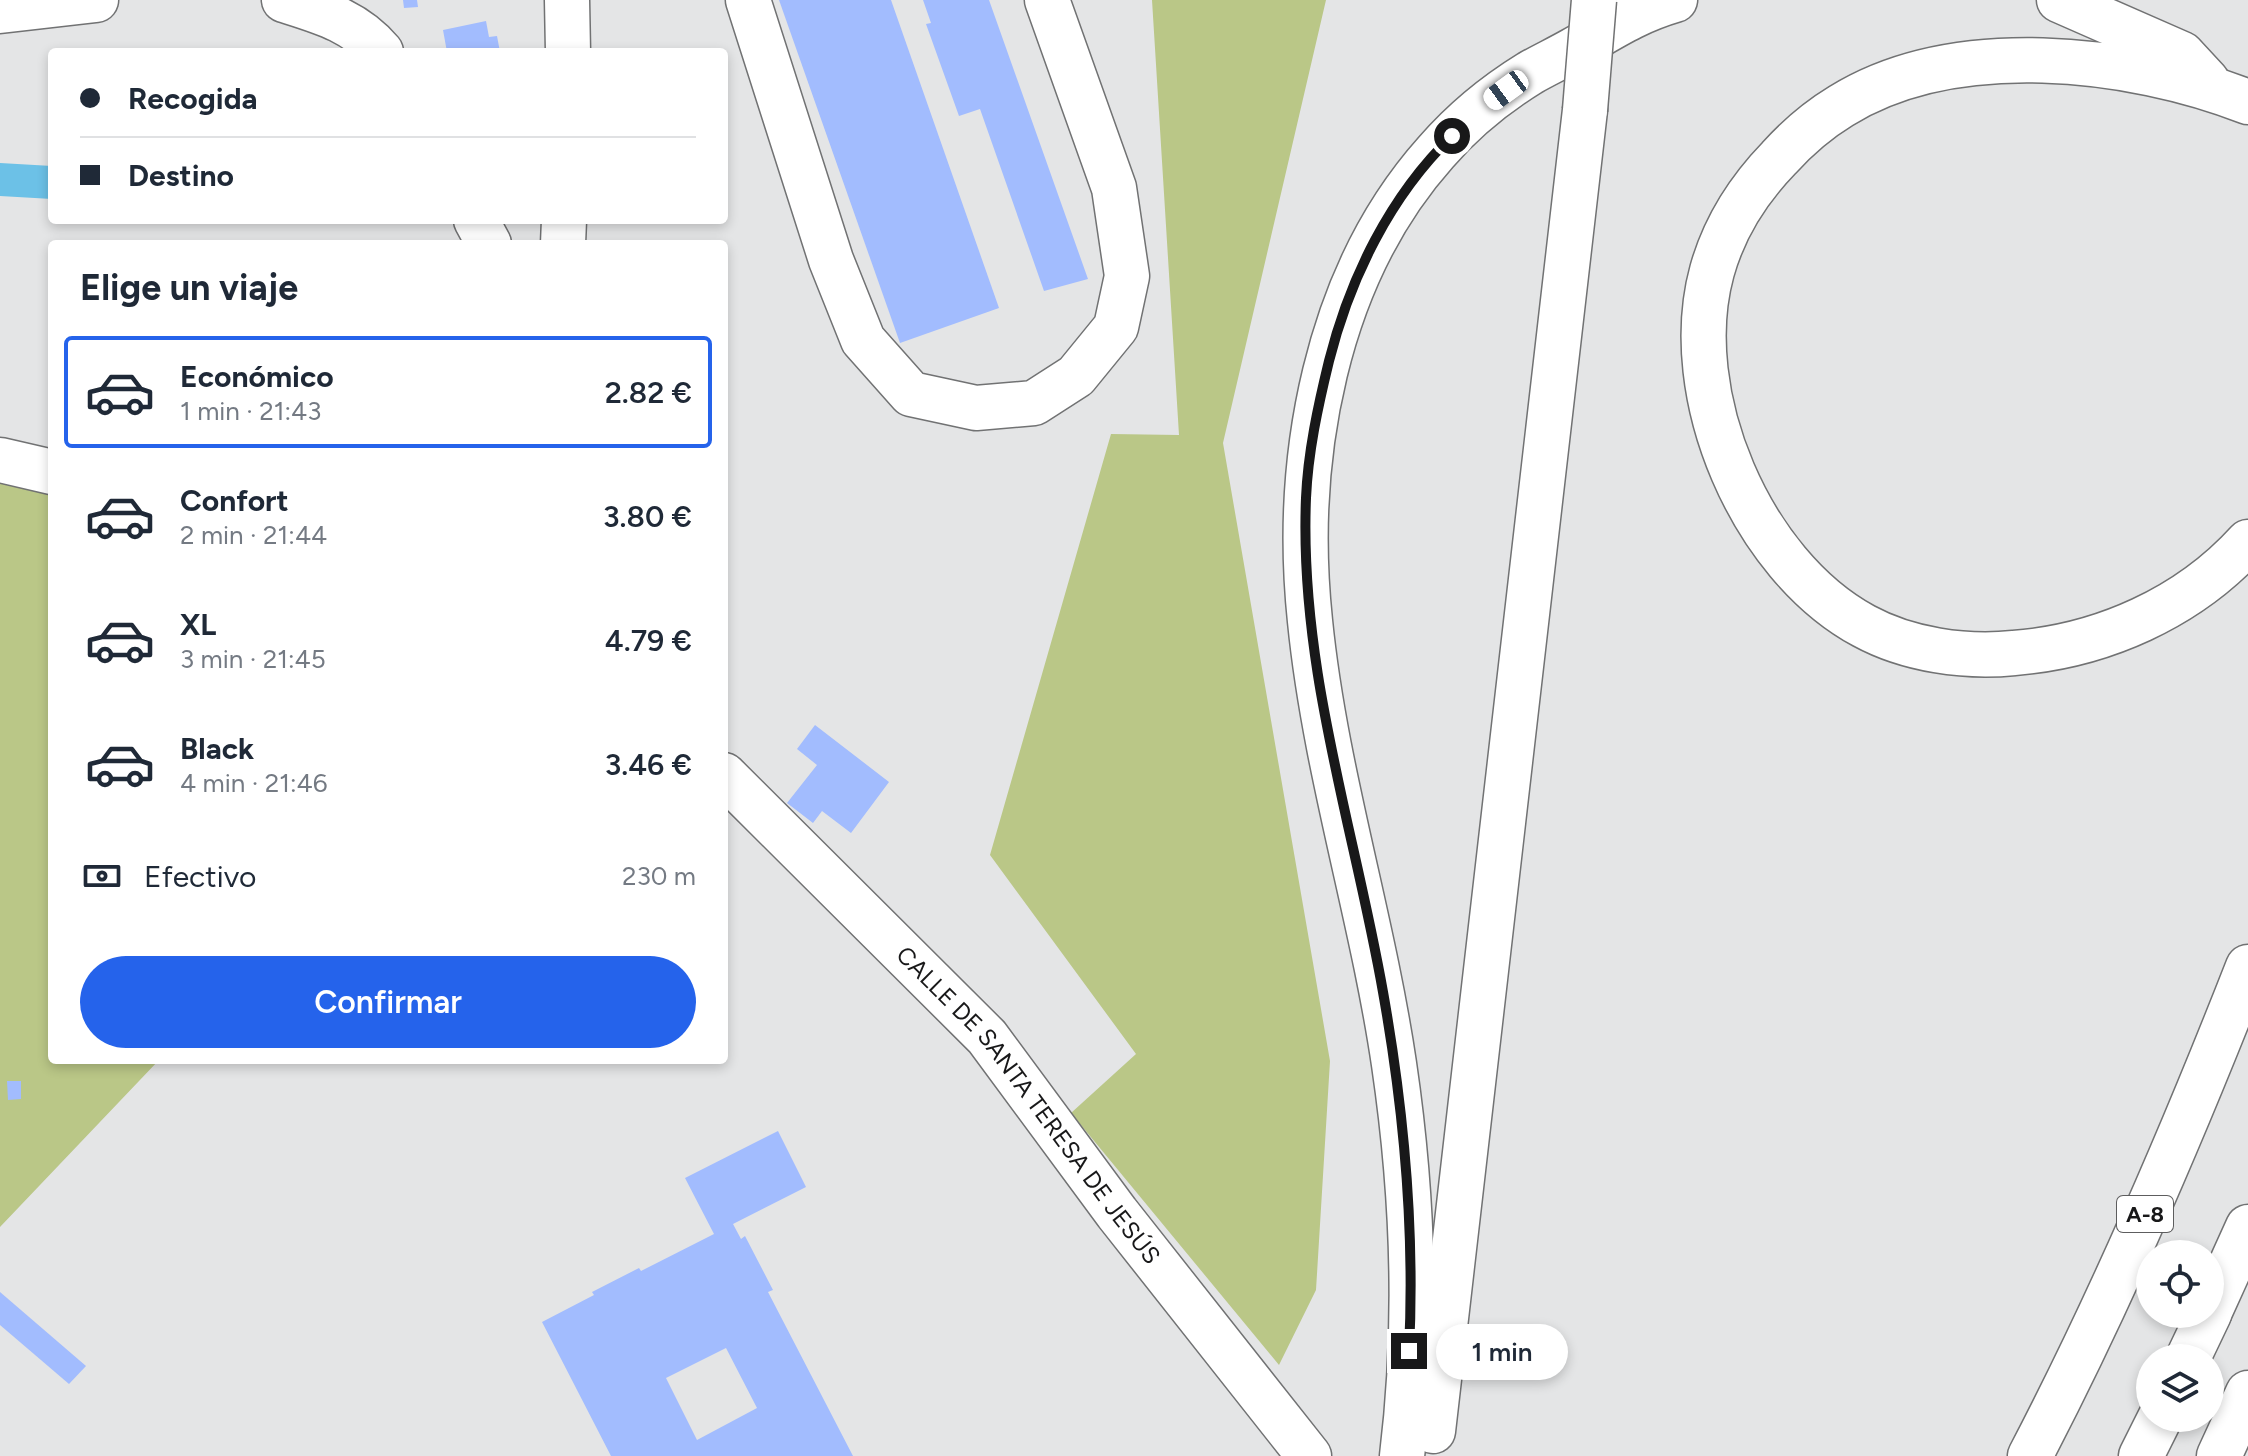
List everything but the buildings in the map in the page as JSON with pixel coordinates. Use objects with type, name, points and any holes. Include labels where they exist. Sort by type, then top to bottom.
[{"type":"main road","points":[[0,11],[96,0]]},
{"type":"main road","points":[[284,0],[350,25],[366,34],[378,48]]},
{"type":"main road","points":[[567,0],[568,48]]},
{"type":"main road","points":[[748,0],[831,260],[863,340],[911,394],[976,408],[1034,403],[1076,376],[1116,327],[1127,276],[1114,188],[1047,0]]},
{"type":"main road","points":[[1430,1456],[1465,1141],[1510,785],[1585,110],[1594,0]]},
{"type":"main road","points":[[1402,1456],[1411,1281],[1405,1150],[1382,989],[1332,759],[1309,620],[1306,497],[1312,443],[1335,336],[1355,280],[1400,198],[1436,151],[1484,106],[1528,74],[1640,11],[1675,0]]},
{"type":"main road","points":[[2059,0],[2182,54],[2231,96]]},
{"type":"main road","points":[[2231,96],[2102,66],[2001,62],[1931,71],[1892,82],[1842,105],[1798,138],[1756,181],[1730,226],[1712,271],[1705,319],[1705,368],[1715,426],[1738,485],[1768,537],[1813,589],[1864,626],[1922,648],[1990,656],[2047,651],[2103,636],[2150,617],[2194,590],[2231,561],[2248,542]]},
{"type":"main road","points":[[0,460],[48,471]]},
{"type":"main road","name":"CALLE DE SANTA TERESA DE JESÚS","points":[[728,779],[987,1037],[1117,1213],[1309,1456]]},
{"type":"main road","name":"A-8","points":[[2030,1456],[2119,1274],[2182,1132],[2248,967]]},
{"type":"main road","points":[[2224,1279],[2248,1227]]},
{"type":"main road","points":[[2219,1456],[2248,1393]]},
{"type":"main road","points":[[2141,1456],[2153,1432]]},
{"type":"main road","points":[[2237,1456],[2248,1440]]},
{"type":"green space","points":[[1152,0],[1326,0],[1223,443],[1330,1061],[1316,1290],[1279,1365],[1071,1113],[1136,1054],[990,855],[1111,434],[1179,435]]},
{"type":"green space","points":[[0,470],[48,479],[48,1064],[155,1064],[0,1227]]},
{"type":"water","points":[[0,163],[48,166],[48,199],[0,196]]},
{"type":"route","points":[[1409,1351],[1411,1281],[1405,1150],[1382,989],[1332,759],[1309,620],[1306,497],[1322,389],[1335,336],[1355,280],[1400,198],[1436,151],[1452,136]]}]
